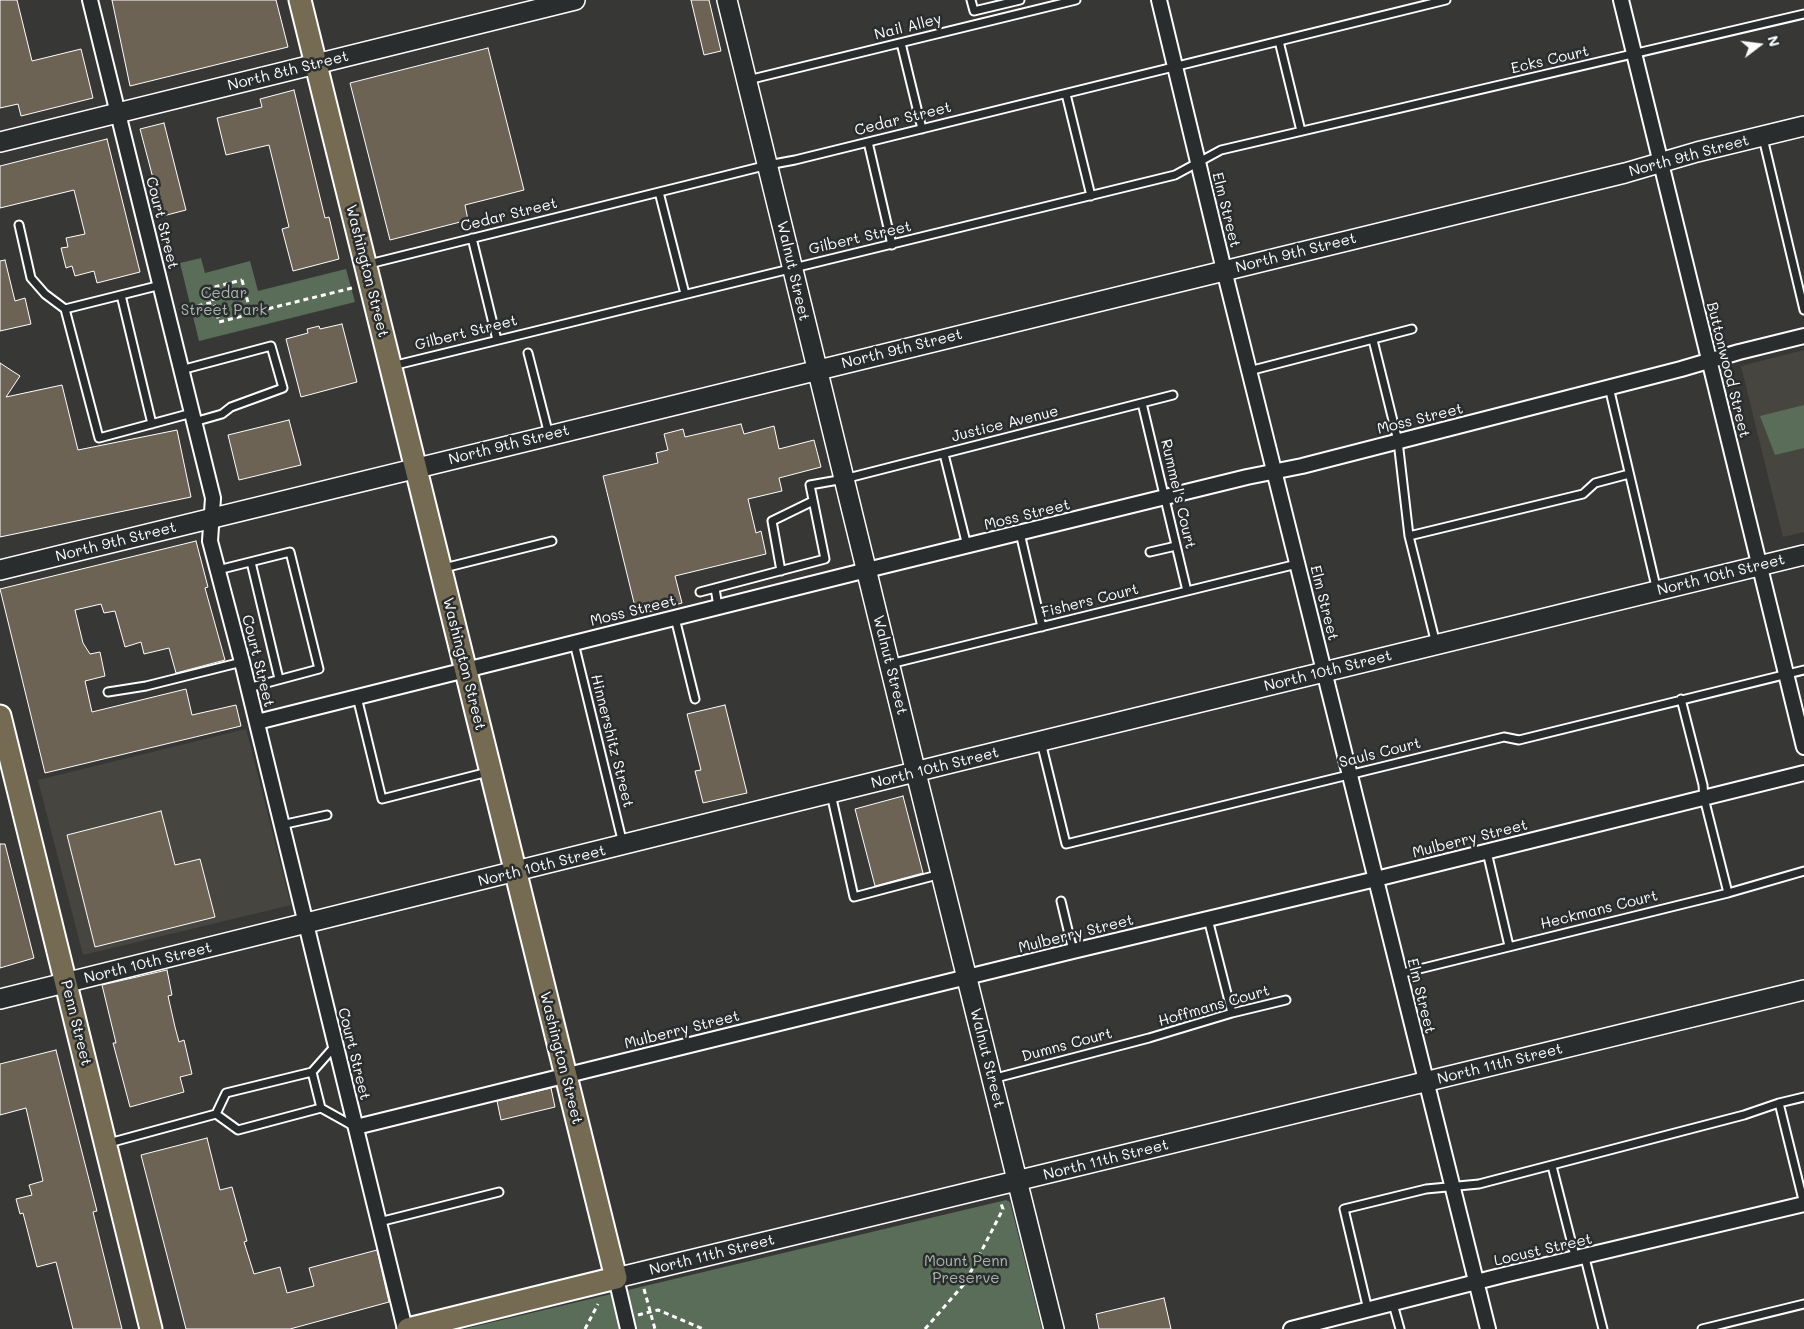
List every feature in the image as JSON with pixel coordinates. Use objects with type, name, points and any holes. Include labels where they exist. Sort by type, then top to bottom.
[{"type":"main road","name":"Washington Street","points":[[300,0],[616,1278]]},
{"type":"main road","name":"Penn Street","points":[[0,716],[152,1329]]},
{"type":"main road","name":"North 11th Street","points":[[407,1329],[616,1278]]},
{"type":"street","name":"Court Street","points":[[90,0],[213,498],[210,541],[242,662],[335,1046],[407,1329]]},
{"type":"street","name":"North 8th Street","points":[[0,142],[575,0]]},
{"type":"street","name":"Walnut Street","points":[[727,0],[1054,1329]]},
{"type":"street","name":"Elm Street","points":[[1159,0],[1224,270],[1488,1329]]},
{"type":"street","name":"Buttonwood Street","points":[[1621,0],[1804,747]]},
{"type":"street","name":"North 9th Street","points":[[0,570],[1615,175],[1804,126]]},
{"type":"street","name":"Moss Street","points":[[257,722],[867,570],[1398,441],[1804,336]]},
{"type":"street","name":"North 10th Street","points":[[0,1000],[1436,644],[1804,555]]},
{"type":"street","name":"Mulberry Street","points":[[356,1127],[1804,773]]},
{"type":"street","name":"North 11th Street","points":[[616,1278],[1804,990]]},
{"type":"street","name":"Locust Street","points":[[1291,1329],[1804,1204]]},
{"type":"street","name":"Washington Street","points":[[616,1278],[628,1329]]},
{"type":"lane","points":[[971,0],[974,11],[1020,0]]},
{"type":"lane","name":"Nail Alley","points":[[747,80],[1076,0]]},
{"type":"lane","name":"Cedar Street","points":[[368,274],[472,238],[1446,0]]},
{"type":"lane","name":"Ecks Court","points":[[1301,130],[1634,55],[1804,14]]},
{"type":"lane","points":[[1279,41],[1301,130]]},
{"type":"lane","points":[[901,43],[922,129]]},
{"type":"lane","points":[[1066,94],[1091,196]]},
{"type":"lane","name":"Gilbert Street","points":[[390,366],[1175,175],[1221,150],[1301,130]]},
{"type":"lane","points":[[1762,136],[1804,310]]},
{"type":"lane","points":[[868,142],[892,245]]},
{"type":"lane","points":[[659,192],[684,294]]},
{"type":"lane","points":[[19,224],[31,278],[45,294],[66,309],[99,438],[152,424],[222,414],[231,407],[283,388],[272,346],[181,370]]},
{"type":"lane","points":[[472,238],[497,340]]},
{"type":"lane","points":[[66,309],[160,285]]},
{"type":"lane","points":[[121,295],[152,424]]},
{"type":"lane","points":[[1249,370],[1412,330]]},
{"type":"lane","points":[[1373,340],[1398,441],[1409,536],[1436,644]]},
{"type":"lane","points":[[528,353],[549,436]]},
{"type":"lane","points":[[1609,387],[1657,591]]},
{"type":"lane","name":"Justice Avenue","points":[[813,501],[810,485],[844,479],[1173,395]]},
{"type":"lane","name":"Rummel's Court","points":[[1142,403],[1187,591]]},
{"type":"lane","points":[[944,454],[967,546]]},
{"type":"lane","points":[[1409,536],[1584,494],[1595,483],[1629,474]]},
{"type":"lane","points":[[700,592],[781,571],[824,559],[813,501],[772,521],[781,571]]},
{"type":"lane","points":[[1020,533],[1042,627]]},
{"type":"lane","points":[[441,569],[552,541]]},
{"type":"lane","points":[[1150,552],[1176,546]]},
{"type":"lane","points":[[218,570],[290,552],[319,669],[248,688]]},
{"type":"lane","points":[[251,562],[280,680]]},
{"type":"lane","name":"Fishers Court","points":[[890,664],[1297,564]]},
{"type":"lane","points":[[715,588],[718,607]]},
{"type":"lane","points":[[674,618],[695,698]]},
{"type":"lane","name":"Hinnershitz Street","points":[[574,643],[624,846]]},
{"type":"lane","points":[[108,692],[146,686],[242,662]]},
{"type":"lane","name":"Sauls Court","points":[[1041,742],[1066,844],[1504,737],[1519,740],[1804,670]]},
{"type":"lane","points":[[357,696],[382,799],[490,772]]},
{"type":"lane","points":[[1682,699],[1728,893]]},
{"type":"lane","points":[[831,794],[854,897],[942,874]]},
{"type":"lane","points":[[281,826],[327,815]]},
{"type":"lane","points":[[1487,852],[1509,946]]},
{"type":"lane","name":"Heckmans Court","points":[[1399,974],[1728,893],[1804,872]]},
{"type":"lane","points":[[1061,901],[1073,951]]},
{"type":"lane","points":[[1208,919],[1232,1013]]},
{"type":"lane","name":"Hoffmans Court","points":[[1149,1038],[1232,1013],[1286,1000]]},
{"type":"lane","name":"Dumns Court","points":[[992,1079],[1149,1038]]},
{"type":"lane","points":[[106,1144],[216,1114],[226,1093],[312,1072],[335,1046]]},
{"type":"lane","points":[[312,1072],[321,1108]]},
{"type":"lane","points":[[1368,1310],[1344,1209],[1426,1189],[1479,1184],[1744,1115],[1804,1097]]},
{"type":"lane","points":[[1779,1103],[1804,1204]]},
{"type":"lane","points":[[216,1114],[238,1130],[321,1108],[356,1127]]},
{"type":"lane","points":[[1552,1166],[1603,1329]]},
{"type":"lane","points":[[379,1222],[499,1192]]},
{"type":"lane","points":[[1392,1304],[1400,1329]]},
{"type":"lane","points":[[1702,1329],[1804,1304]]},
{"type":"path","points":[[251,313],[242,280],[210,288],[219,322],[251,313],[368,274]]},
{"type":"path","points":[[167,313],[214,302]]},
{"type":"path","points":[[925,1329],[965,1283],[1002,1209]]},
{"type":"path","points":[[640,1273],[655,1329]]},
{"type":"path","points":[[585,1329],[598,1304]]},
{"type":"path","points":[[650,1312],[658,1310],[703,1329]]},
{"type":"shaded area","points":[[1804,350],[1804,532],[1783,537],[1741,366]]},
{"type":"shaded area","points":[[246,729],[291,905],[83,955],[38,780]]},
{"type":"green space","name":"Cedar Street Park","points":[[201,258],[205,273],[250,261],[258,291],[346,269],[355,302],[199,341],[180,263]]},
{"type":"green space","points":[[1804,405],[1804,448],[1775,455],[1760,416]]},
{"type":"green space","name":"Mount Penn Preserve","points":[[1006,1200],[1010,1202],[1042,1329],[464,1329]]},
{"type":"building","points":[[0,0],[17,0],[32,61],[81,49],[93,98],[21,116],[18,104],[0,108]]},
{"type":"building","points":[[112,0],[276,0],[288,47],[130,86]]},
{"type":"building","points":[[691,0],[709,0],[721,51],[704,55]]},
{"type":"building","points":[[488,48],[524,190],[465,205],[468,220],[390,240],[350,83]]},
{"type":"building","points":[[294,90],[325,218],[329,217],[339,259],[293,271],[282,229],[289,227],[269,145],[226,155],[217,118],[262,107],[260,99]]},
{"type":"building","points":[[164,123],[186,210],[163,216],[140,129]]},
{"type":"building","points":[[107,139],[140,272],[97,283],[94,271],[75,276],[72,266],[66,268],[61,248],[68,247],[66,238],[85,234],[74,190],[0,208],[0,166]]},
{"type":"building","points":[[5,260],[15,301],[25,298],[31,324],[0,331],[0,261]]},
{"type":"building","points":[[342,324],[357,382],[301,397],[286,339],[308,333],[307,329],[319,326],[320,329]]},
{"type":"building","points":[[0,363],[20,376],[6,397],[62,385],[78,450],[177,430],[191,497],[0,537]]},
{"type":"building","points":[[289,420],[301,465],[239,480],[228,435]]},
{"type":"building","points":[[741,424],[744,434],[774,426],[779,449],[814,440],[821,467],[779,478],[782,491],[748,499],[756,533],[761,531],[766,554],[675,576],[682,603],[637,615],[603,476],[658,463],[656,453],[668,450],[664,434],[683,429],[685,437]]},
{"type":"building","points":[[196,541],[208,587],[205,588],[225,660],[176,673],[169,648],[144,654],[141,642],[125,647],[115,611],[104,613],[101,604],[75,610],[83,643],[90,654],[100,652],[105,676],[85,681],[92,712],[186,689],[192,715],[236,705],[241,726],[45,773],[0,589]]},
{"type":"building","points":[[725,705],[747,793],[703,803],[695,771],[701,770],[687,714]]},
{"type":"building","points":[[903,796],[923,873],[875,886],[855,809]]},
{"type":"building","points":[[161,811],[175,865],[200,859],[215,917],[95,947],[67,835]]},
{"type":"building","points":[[0,844],[5,844],[34,958],[0,968]]},
{"type":"building","points":[[167,970],[172,995],[168,996],[175,1027],[179,1042],[184,1040],[192,1074],[180,1077],[184,1092],[130,1107],[113,1043],[116,1043],[102,985]]},
{"type":"building","points":[[56,1050],[97,1211],[93,1212],[122,1329],[73,1329],[56,1262],[37,1267],[23,1213],[20,1214],[16,1199],[32,1195],[29,1185],[43,1181],[26,1108],[0,1115],[0,1064]]},
{"type":"building","points":[[551,1088],[555,1107],[501,1120],[497,1101]]},
{"type":"building","points":[[207,1138],[220,1190],[232,1187],[247,1241],[244,1242],[254,1274],[280,1267],[287,1293],[314,1286],[309,1268],[377,1250],[389,1302],[290,1329],[186,1329],[141,1155]]},
{"type":"building","points":[[1164,1298],[1171,1329],[1099,1329],[1096,1314]]}]
